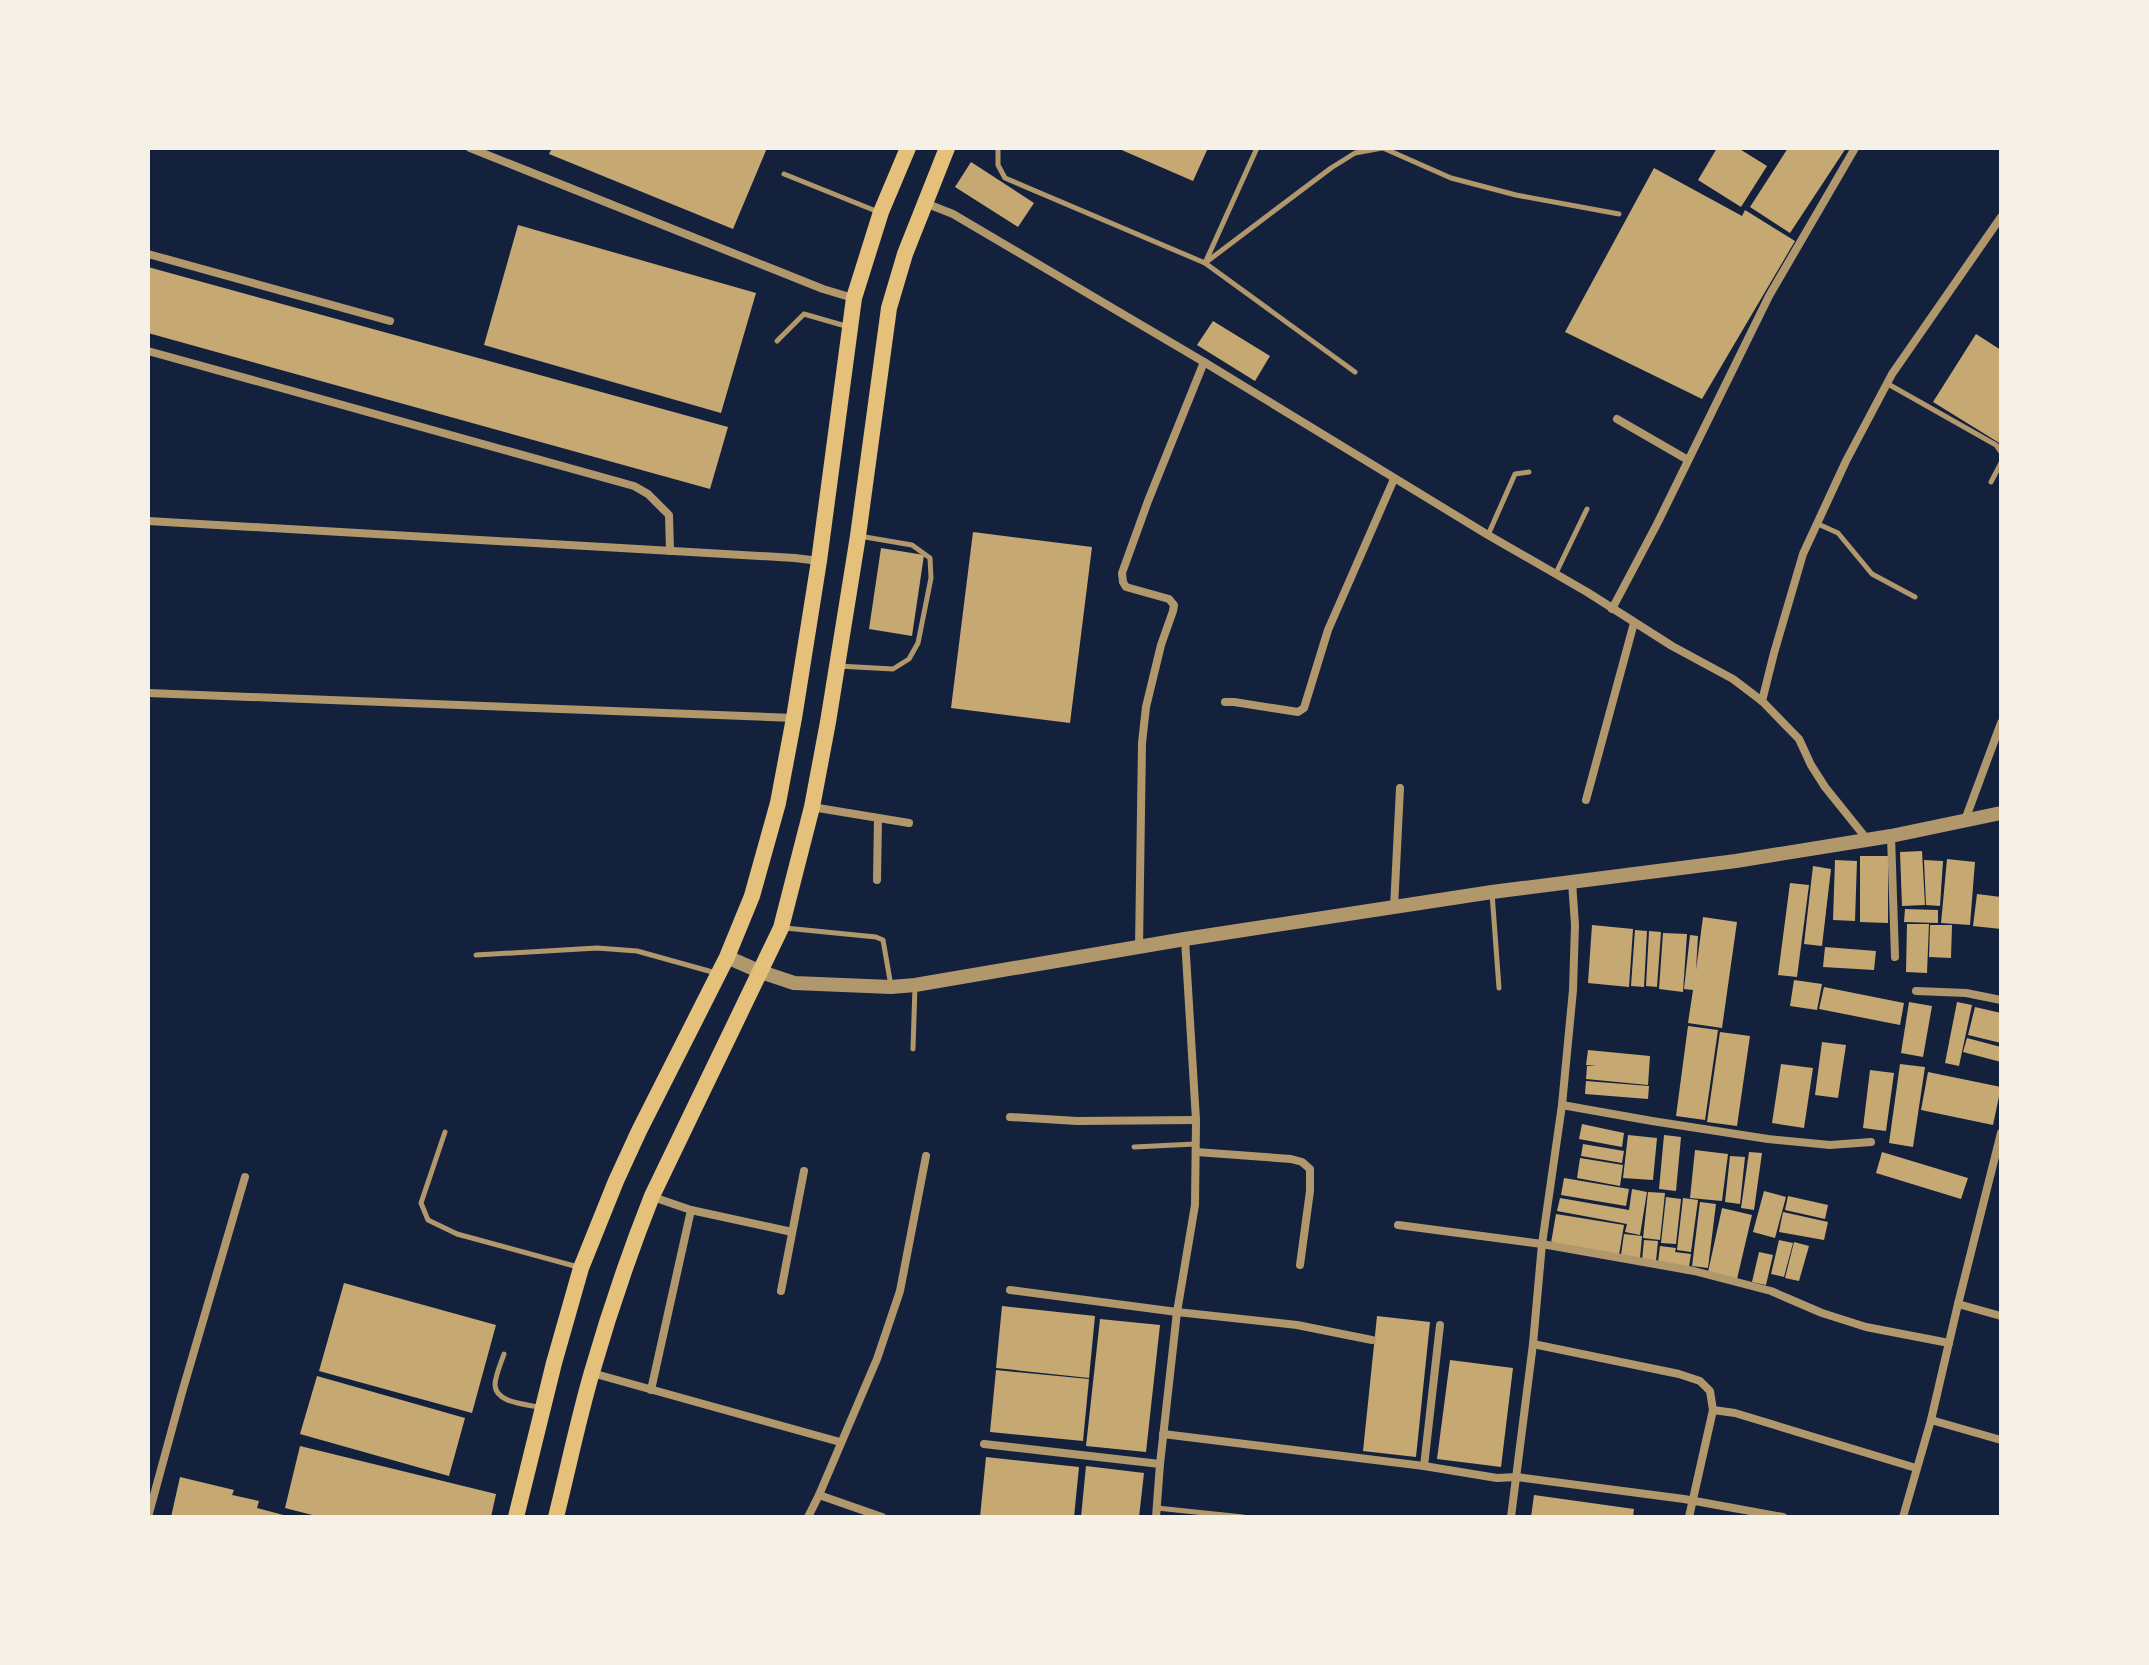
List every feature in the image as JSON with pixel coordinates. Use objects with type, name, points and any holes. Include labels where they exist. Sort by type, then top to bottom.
[{"type":"main road","points":[[516,1517],[581,1268],[616,1181],[727,957],[752,896],[774,816],[794,718],[819,561],[854,298],[881,212],[908,148]]},
{"type":"main road","points":[[556,1517],[592,1373],[619,1283],[652,1196],[781,928],[812,807],[838,666],[889,308],[905,254],[947,148]]},
{"type":"street","points":[[470,148],[823,289],[854,298]]},
{"type":"street","points":[[1612,609],[1769,296],[1855,148]]},
{"type":"street","points":[[924,203],[953,214],[1556,573],[1634,623],[1733,679],[1762,701],[1799,739],[1825,787],[1866,838]]},
{"type":"street","points":[[1762,701],[1803,554],[1846,461],[1887,383],[2001,217]]},
{"type":"street","points":[[148,254],[390,321]]},
{"type":"street","points":[[148,351],[634,486],[648,494],[669,515],[670,551]]},
{"type":"street","points":[[1139,948],[1142,743],[1146,707],[1174,605],[1169,599],[1126,587],[1122,573],[1204,362]]},
{"type":"street","points":[[1617,419],[1688,460]]},
{"type":"street","points":[[1225,702],[1298,712],[1304,708],[1328,630],[1394,479]]},
{"type":"street","points":[[148,521],[819,561]]},
{"type":"street","points":[[1586,800],[1634,623]]},
{"type":"street","points":[[148,693],[794,718]]},
{"type":"street","points":[[1964,821],[2001,723]]},
{"type":"street","points":[[1394,908],[1400,788]]},
{"type":"street","points":[[812,807],[909,823]]},
{"type":"street","points":[[727,957],[794,983],[915,985],[1185,939],[1492,892],[1736,861],[1891,836],[2001,813]]},
{"type":"street","points":[[877,880],[878,818]]},
{"type":"street","points":[[1891,836],[1895,957]]},
{"type":"street","points":[[1511,1517],[1542,1244],[1562,1105],[1573,990],[1575,925],[1572,882]]},
{"type":"street","points":[[1156,1512],[1177,1312],[1195,1205],[1196,1120],[1185,939]]},
{"type":"street","points":[[1916,991],[1966,993],[2001,1000]]},
{"type":"street","points":[[1562,1105],[1768,1139],[1830,1145],[1871,1142]]},
{"type":"street","points":[[1010,1117],[1077,1121],[1196,1120]]},
{"type":"street","points":[[1903,1517],[1931,1420],[2001,1133]]},
{"type":"street","points":[[1196,1148],[1291,1159],[1302,1162],[1310,1169],[1300,1265]]},
{"type":"street","points":[[808,1517],[877,1359],[900,1291],[926,1156]]},
{"type":"street","points":[[781,1291],[804,1171]]},
{"type":"street","points":[[148,1517],[245,1177]]},
{"type":"street","points":[[652,1196],[691,1210],[792,1232]]},
{"type":"street","points":[[651,1390],[691,1210]]},
{"type":"street","points":[[1398,1225],[1542,1244],[1694,1271],[1771,1291],[1822,1313],[1866,1327],[1949,1343]]},
{"type":"street","points":[[1010,1290],[1297,1325],[1372,1340]]},
{"type":"street","points":[[1958,1304],[2001,1316]]},
{"type":"street","points":[[1424,1466],[1440,1325]]},
{"type":"street","points":[[1533,1344],[1679,1374],[1700,1381],[1710,1391],[1713,1410],[1689,1517]]},
{"type":"street","points":[[592,1373],[840,1442]]},
{"type":"street","points":[[1713,1410],[1735,1413],[1916,1468]]},
{"type":"street","points":[[1931,1420],[2001,1440]]},
{"type":"street","points":[[1163,1434],[1497,1478],[1517,1477],[1783,1517]]},
{"type":"street","points":[[984,1444],[1160,1464]]},
{"type":"street","points":[[819,1495],[882,1517]]},
{"type":"lane","points":[[998,148],[998,165],[1005,178],[1205,263],[1355,372]]},
{"type":"lane","points":[[1205,263],[1257,148]]},
{"type":"lane","points":[[1205,263],[1331,168],[1355,153],[1382,148],[1451,178],[1516,195],[1619,214]]},
{"type":"lane","points":[[784,174],[881,212]]},
{"type":"lane","points":[[777,341],[804,314],[850,328]]},
{"type":"lane","points":[[1887,383],[1996,445],[2001,452]]},
{"type":"lane","points":[[1991,482],[2001,463]]},
{"type":"lane","points":[[1488,535],[1515,474],[1529,472]]},
{"type":"lane","points":[[1556,573],[1587,509]]},
{"type":"lane","points":[[1818,524],[1838,533],[1872,574],[1915,597]]},
{"type":"lane","points":[[838,666],[893,669],[909,659],[918,643],[931,578],[930,558],[912,545],[858,536]]},
{"type":"lane","points":[[1492,892],[1499,988]]},
{"type":"lane","points":[[781,928],[883,940],[891,987]]},
{"type":"lane","points":[[476,955],[597,948],[637,951],[718,973]]},
{"type":"lane","points":[[913,1049],[915,985]]},
{"type":"lane","points":[[445,1132],[421,1203],[428,1220],[457,1234],[581,1268]]},
{"type":"lane","points":[[1134,1147],[1196,1148]]},
{"type":"lane","points":[[504,1354],[495,1385],[498,1394],[505,1400],[543,1408]]},
{"type":"lane","points":[[1156,1512],[1243,1517]]},
{"type":"building","points":[[552,148],[767,148],[733,229],[549,154]]},
{"type":"building","points":[[1117,148],[1208,148],[1193,181]]},
{"type":"building","points":[[1717,148],[1738,148],[1767,166],[1741,207],[1698,180]]},
{"type":"building","points":[[1788,148],[1846,148],[1790,233],[1750,207]]},
{"type":"building","points":[[971,162],[1034,203],[1018,227],[955,187]]},
{"type":"building","points":[[1654,168],[1742,216],[1745,210],[1795,241],[1702,399],[1565,332]]},
{"type":"building","points":[[518,225],[756,293],[721,413],[484,345]]},
{"type":"building","points":[[148,267],[728,427],[710,489],[148,333]]},
{"type":"building","points":[[1213,321],[1270,356],[1255,381],[1197,345]]},
{"type":"building","points":[[1976,334],[2001,350],[2001,444],[1933,402]]},
{"type":"building","points":[[973,532],[1092,547],[1070,723],[951,708]]},
{"type":"building","points":[[881,548],[924,555],[912,636],[869,629]]},
{"type":"building","points":[[1922,851],[1925,905],[1902,906],[1900,852]]},
{"type":"building","points":[[1860,856],[1888,856],[1888,923],[1860,922]]},
{"type":"building","points":[[1947,859],[1975,862],[1970,925],[1941,923]]},
{"type":"building","points":[[1835,860],[1857,861],[1855,921],[1833,920]]},
{"type":"building","points":[[1924,860],[1943,861],[1940,906],[1926,905]]},
{"type":"building","points":[[1813,866],[1831,869],[1822,946],[1804,944]]},
{"type":"building","points":[[1790,883],[1809,885],[1797,977],[1778,975]]},
{"type":"building","points":[[1977,894],[2001,897],[2001,929],[1973,926]]},
{"type":"building","points":[[1905,909],[1938,910],[1938,923],[1904,922]]},
{"type":"building","points":[[1703,917],[1737,922],[1722,1028],[1688,1023],[1693,990],[1684,989],[1690,935],[1698,936],[1696,970]]},
{"type":"building","points":[[1907,924],[1929,924],[1927,973],[1906,972]]},
{"type":"building","points":[[1592,925],[1633,929],[1629,987],[1588,983]]},
{"type":"building","points":[[1930,925],[1952,925],[1951,958],[1929,957]]},
{"type":"building","points":[[1635,930],[1647,931],[1644,987],[1631,986]]},
{"type":"building","points":[[1649,931],[1661,932],[1657,987],[1646,986]]},
{"type":"building","points":[[1663,933],[1687,934],[1683,992],[1659,989]]},
{"type":"building","points":[[1825,947],[1876,951],[1874,970],[1823,967]]},
{"type":"building","points":[[1794,980],[1822,984],[1817,1010],[1790,1006]]},
{"type":"building","points":[[1824,987],[1904,1003],[1900,1025],[1819,1009]]},
{"type":"building","points":[[1909,1002],[1932,1006],[1923,1057],[1901,1053]]},
{"type":"building","points":[[1957,1002],[1972,1005],[1959,1066],[1945,1063]]},
{"type":"building","points":[[1975,1007],[2001,1013],[2001,1043],[1968,1035]]},
{"type":"building","points":[[1688,1026],[1718,1030],[1705,1120],[1676,1116]]},
{"type":"building","points":[[1720,1032],[1750,1036],[1737,1126],[1707,1122]]},
{"type":"building","points":[[1967,1038],[2001,1047],[2001,1062],[1963,1052]]},
{"type":"building","points":[[1822,1042],[1846,1045],[1838,1098],[1815,1095]]},
{"type":"building","points":[[1588,1050],[1650,1056],[1648,1085],[1586,1079],[1587,1066],[1597,1066],[1586,1065]]},
{"type":"building","points":[[1781,1064],[1813,1068],[1804,1128],[1772,1123]]},
{"type":"building","points":[[1900,1064],[1925,1067],[1913,1147],[1889,1143]]},
{"type":"building","points":[[1870,1070],[1894,1073],[1886,1131],[1863,1128]]},
{"type":"building","points":[[1928,1072],[2001,1087],[1993,1125],[1921,1110]]},
{"type":"building","points":[[1586,1081],[1649,1086],[1648,1099],[1585,1094]]},
{"type":"building","points":[[1582,1124],[1624,1133],[1622,1147],[1579,1139]]},
{"type":"building","points":[[1628,1135],[1657,1138],[1653,1180],[1623,1178]]},
{"type":"building","points":[[1664,1135],[1681,1137],[1676,1191],[1659,1189]]},
{"type":"building","points":[[1583,1144],[1624,1151],[1622,1163],[1581,1156]]},
{"type":"building","points":[[1695,1150],[1728,1154],[1722,1201],[1690,1198]]},
{"type":"building","points":[[1749,1152],[1762,1153],[1754,1210],[1741,1208]]},
{"type":"building","points":[[1882,1152],[1968,1178],[1961,1199],[1876,1173]]},
{"type":"building","points":[[1730,1156],[1745,1157],[1740,1204],[1725,1202]]},
{"type":"building","points":[[1580,1158],[1623,1165],[1620,1186],[1577,1178]]},
{"type":"building","points":[[1564,1178],[1629,1189],[1626,1206],[1561,1195]]},
{"type":"building","points":[[1632,1189],[1647,1192],[1640,1235],[1625,1232],[1627,1224],[1557,1211],[1560,1198],[1629,1210]]},
{"type":"building","points":[[1764,1191],[1786,1197],[1775,1238],[1753,1232]]},
{"type":"building","points":[[1648,1192],[1665,1193],[1660,1240],[1643,1238]]},
{"type":"building","points":[[1788,1196],[1828,1205],[1825,1219],[1785,1210]]},
{"type":"building","points":[[1666,1197],[1681,1199],[1676,1244],[1661,1243]]},
{"type":"building","points":[[1683,1198],[1698,1200],[1691,1252],[1677,1250]]},
{"type":"building","points":[[1700,1202],[1716,1204],[1708,1268],[1692,1266]]},
{"type":"building","points":[[1722,1208],[1752,1215],[1737,1279],[1708,1272]]},
{"type":"building","points":[[1783,1212],[1828,1222],[1824,1240],[1779,1232]]},
{"type":"building","points":[[1556,1214],[1624,1225],[1619,1255],[1551,1243]]},
{"type":"building","points":[[1624,1234],[1642,1236],[1640,1258],[1621,1255]]},
{"type":"building","points":[[1644,1240],[1658,1241],[1656,1261],[1642,1260]]},
{"type":"building","points":[[1779,1240],[1793,1243],[1784,1277],[1771,1274]]},
{"type":"building","points":[[1794,1242],[1809,1246],[1799,1281],[1785,1278]]},
{"type":"building","points":[[1660,1246],[1691,1254],[1689,1267],[1658,1262]]},
{"type":"building","points":[[1759,1252],[1773,1255],[1766,1285],[1752,1282]]},
{"type":"building","points":[[344,1283],[496,1325],[472,1413],[319,1371]]},
{"type":"building","points":[[1002,1306],[1095,1316],[1089,1378],[996,1368]]},
{"type":"building","points":[[1377,1316],[1430,1322],[1416,1457],[1363,1451]]},
{"type":"building","points":[[1100,1319],[1160,1325],[1146,1452],[1086,1446]]},
{"type":"building","points":[[1450,1360],[1513,1368],[1501,1467],[1437,1459]]},
{"type":"building","points":[[996,1370],[1089,1379],[1083,1441],[990,1432]]},
{"type":"building","points":[[317,1376],[465,1418],[449,1476],[300,1434]]},
{"type":"building","points":[[300,1446],[496,1494],[491,1517],[320,1517],[285,1508]]},
{"type":"building","points":[[986,1457],[1079,1467],[1074,1517],[980,1517]]},
{"type":"building","points":[[1086,1466],[1144,1473],[1139,1517],[1081,1517]]},
{"type":"building","points":[[180,1477],[234,1490],[232,1495],[259,1501],[257,1508],[291,1517],[171,1517]]},
{"type":"building","points":[[1534,1495],[1634,1509],[1633,1517],[1531,1517]]}]
